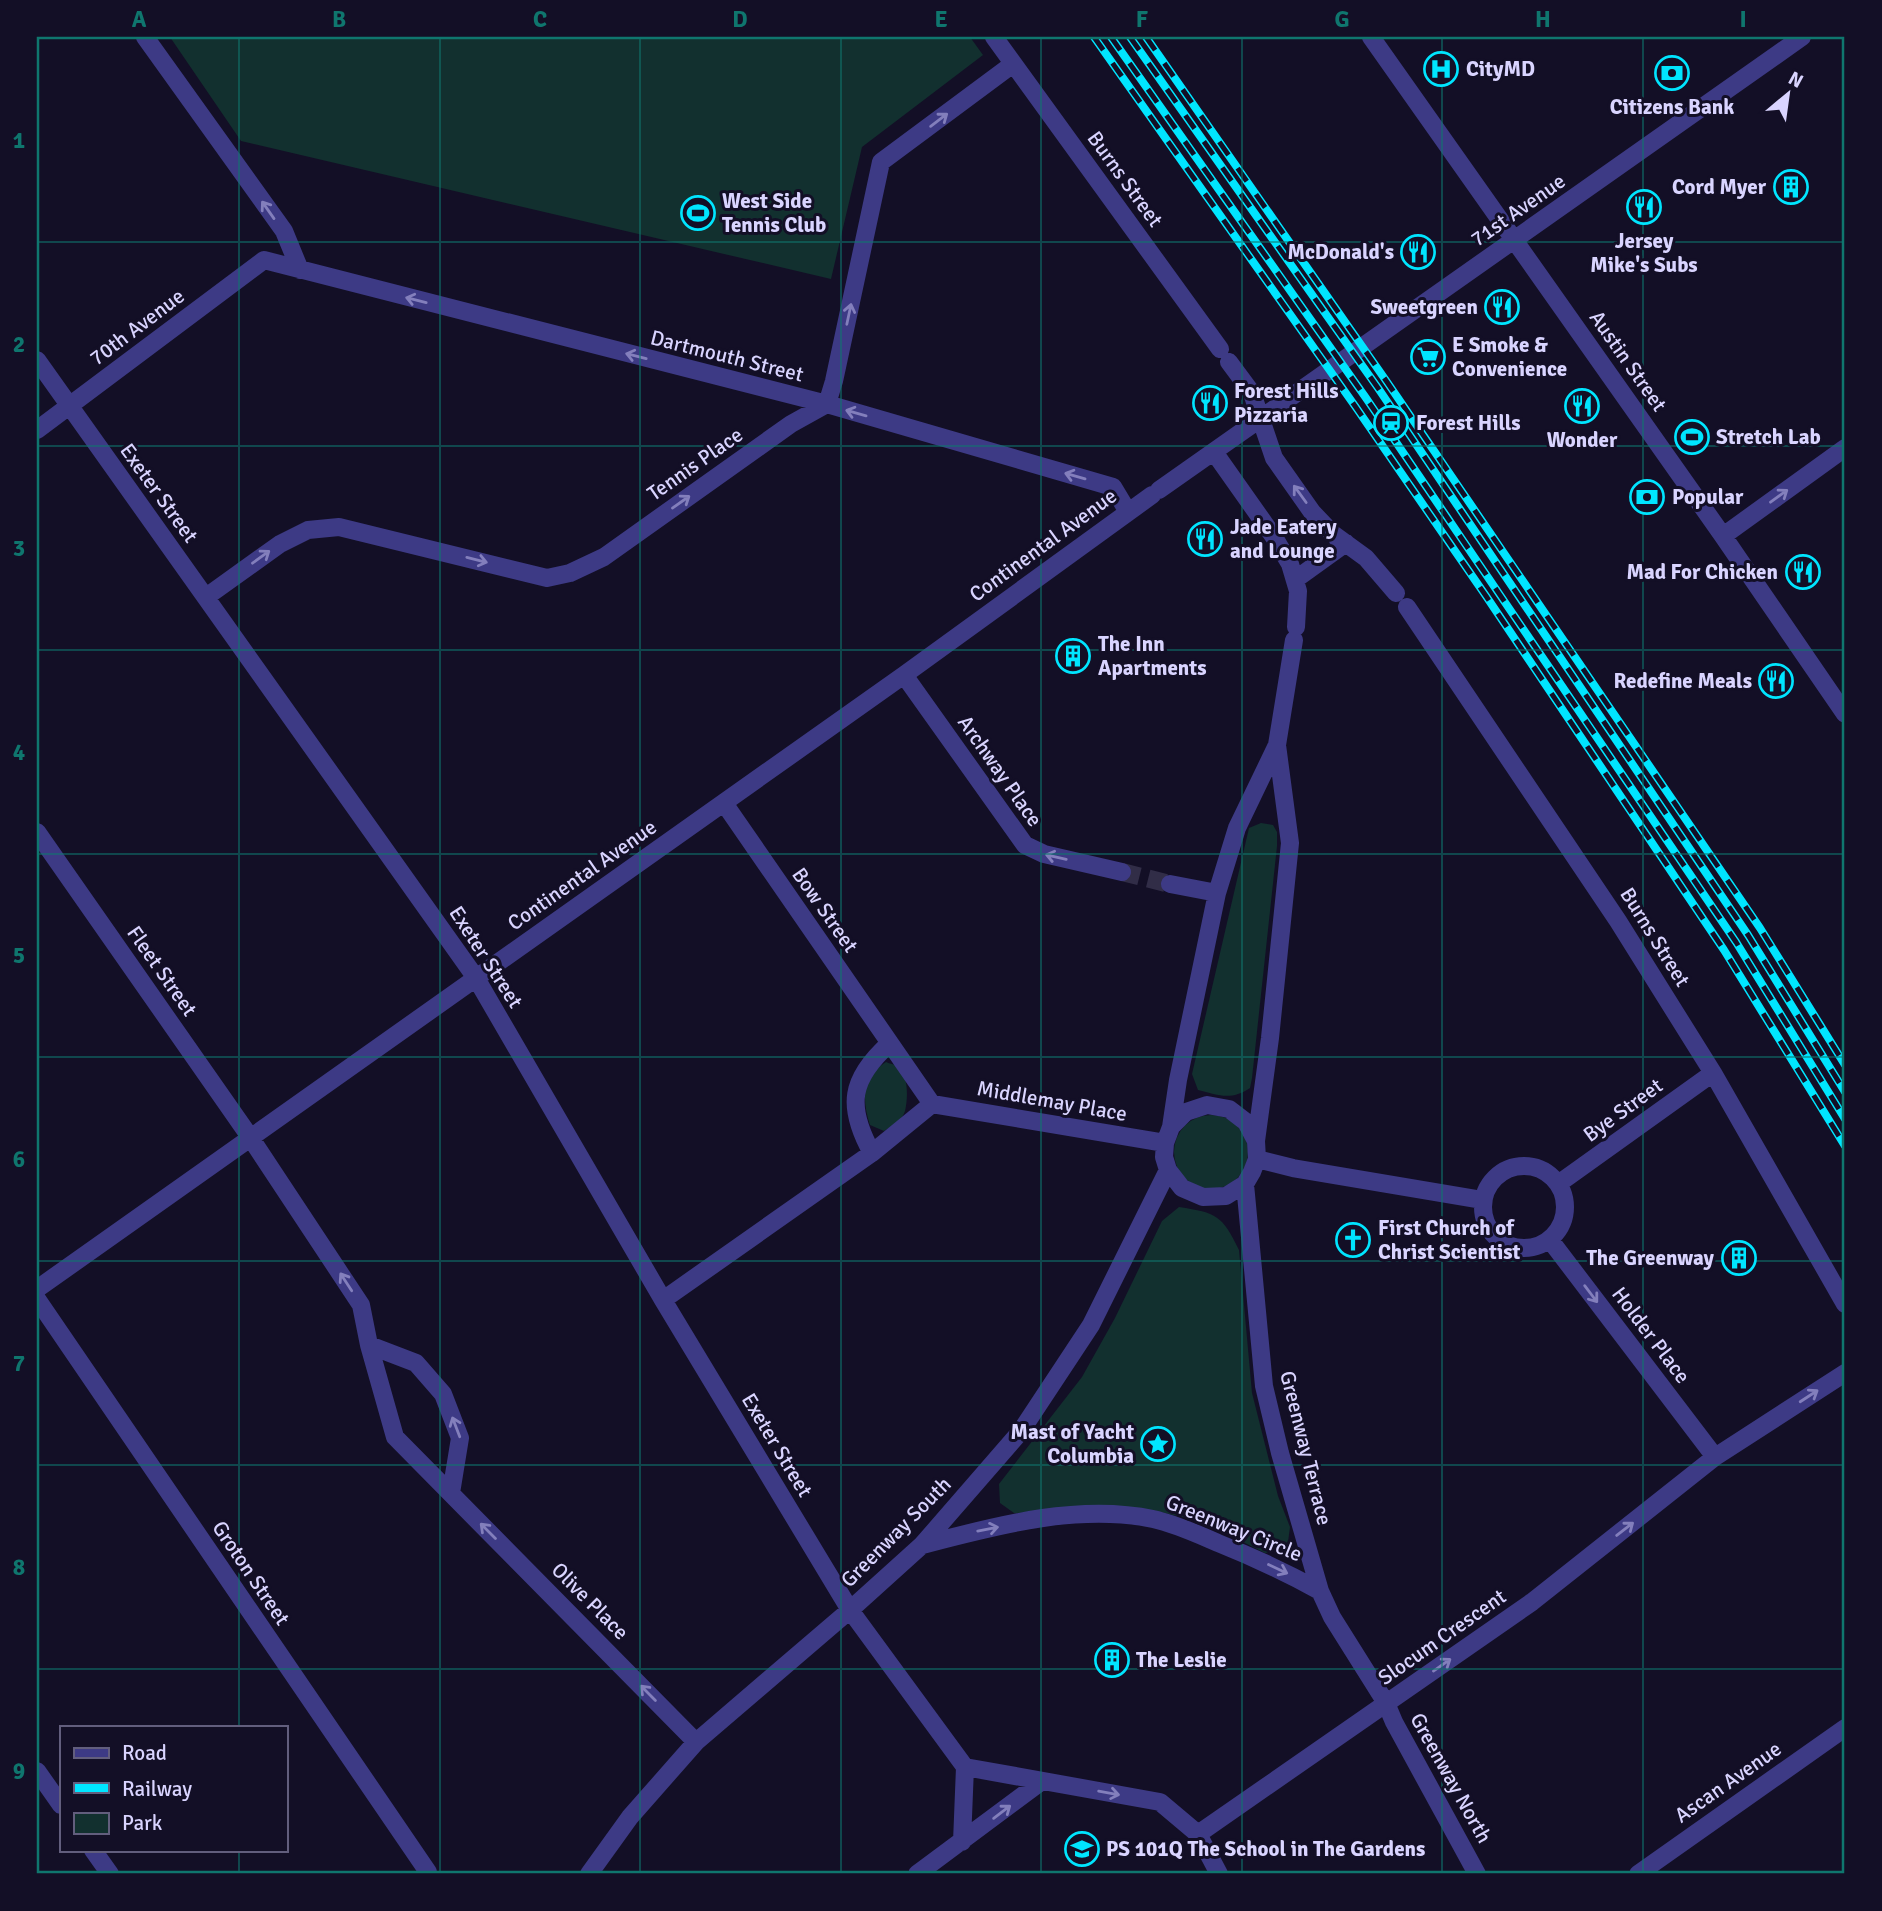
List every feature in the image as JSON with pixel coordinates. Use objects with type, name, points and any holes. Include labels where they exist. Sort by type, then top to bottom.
[{"type":"street","points":[[145,37],[284,231],[300,270]]},
{"type":"street","name":"Burns Street","points":[[994,37],[1252,393],[1274,458],[1318,518],[1333,534],[1366,558],[1402,600],[1570,848],[1713,1073],[1845,1304]]},
{"type":"street","name":"Austin Street","points":[[1371,37],[1516,240],[1845,714]]},
{"type":"street","name":"71st Avenue","points":[[1214,452],[1802,37]]},
{"type":"street","points":[[827,404],[881,162],[1013,64]]},
{"type":"street","name":"Dartmouth Street","points":[[264,260],[827,404],[1112,487],[1128,512]]},
{"type":"street","name":"70th Avenue","points":[[37,430],[264,260]]},
{"type":"street","name":"Exeter Street","points":[[37,360],[476,978],[663,1300],[850,1610]]},
{"type":"street","name":"Tennis Place","points":[[206,597],[280,544],[308,530],[339,527],[547,578],[570,573],[604,557],[791,424],[827,404]]},
{"type":"street","points":[[1723,536],[1845,448]]},
{"type":"street","points":[[1214,452],[1274,537],[1296,579],[1299,608],[1278,745],[1290,842],[1256,1150],[1252,1172],[1245,1184],[1226,1196],[1203,1197],[1182,1188],[1168,1170],[1164,1157],[1217,893],[1237,828],[1278,745]]},
{"type":"street","name":"Continental Avenue","points":[[37,1289],[1214,452]]},
{"type":"street","points":[[1296,579],[1346,543]]},
{"type":"street","name":"Archway Place","points":[[904,675],[1025,845],[1044,854],[1122,872]]},
{"type":"street","name":"Bow Street","points":[[723,803],[932,1104]]},
{"type":"street","name":"Fleet Street","points":[[37,832],[250,1137]]},
{"type":"street","points":[[1170,884],[1217,893]]},
{"type":"street","points":[[872,1153],[859,1130],[856,1099],[859,1083],[871,1060],[890,1043]]},
{"type":"street","name":"Bye Street","points":[[1558,1184],[1713,1073]]},
{"type":"street","points":[[663,1300],[872,1153],[932,1104]]},
{"type":"street","name":"Middlemay Place","points":[[932,1104],[1168,1135]]},
{"type":"street","points":[[1168,1135],[1186,1112],[1207,1105],[1229,1109],[1246,1122],[1256,1150],[1293,1168],[1483,1200]]},
{"type":"street","name":"Olive Place","points":[[250,1137],[361,1305],[369,1345],[395,1437],[696,1742]]},
{"type":"street","points":[[1525,1166],[1544,1171],[1558,1184],[1565,1198],[1565,1214],[1560,1228],[1550,1240],[1535,1247],[1518,1249],[1502,1243],[1490,1231],[1483,1216],[1483,1200],[1491,1182],[1506,1169],[1525,1166]]},
{"type":"street","name":"Greenway South","points":[[589,1874],[630,1817],[696,1742],[922,1545],[1021,1432],[1091,1325],[1168,1170]]},
{"type":"street","name":"Greenway Terrace","points":[[1245,1184],[1264,1386],[1280,1453],[1320,1591],[1332,1616],[1386,1703]]},
{"type":"street","name":"Holder Place","points":[[1550,1240],[1715,1457]]},
{"type":"street","name":"Groton Street","points":[[37,1299],[429,1874]]},
{"type":"street","points":[[369,1345],[416,1363],[443,1394],[460,1438],[450,1493]]},
{"type":"street","name":"Slocum Crescent","points":[[1198,1834],[1532,1602],[1715,1457],[1845,1373]]},
{"type":"street","name":"Greenway Circle","points":[[922,1545],[970,1532],[1052,1518],[1092,1514],[1131,1516],[1155,1519],[1184,1528],[1320,1591]]},
{"type":"street","points":[[850,1610],[965,1767],[962,1842]]},
{"type":"street","name":"Greenway North","points":[[1386,1703],[1478,1874]]},
{"type":"street","name":"Ascan Avenue","points":[[1638,1874],[1845,1727]]},
{"type":"street","points":[[965,1767],[1160,1802],[1198,1834],[1219,1874]]},
{"type":"street","points":[[37,1771],[60,1804]]},
{"type":"street","points":[[917,1874],[1042,1781]]},
{"type":"street","points":[[94,1852],[110,1874]]},
{"type":"green space","name":"West Side Tennis Club","points":[[170,37],[970,37],[983,55],[862,147],[831,279],[241,141]]},
{"type":"green space","points":[[1261,823],[1273,825],[1277,832],[1277,846],[1252,1078],[1250,1088],[1243,1092],[1230,1096],[1218,1095],[1198,1090],[1192,1074],[1249,828]]},
{"type":"green space","points":[[886,1062],[901,1070],[906,1081],[907,1094],[904,1115],[884,1131],[870,1125],[865,1098],[872,1075]]},
{"type":"green space","points":[[1211,1115],[1225,1118],[1237,1126],[1245,1138],[1248,1152],[1245,1166],[1237,1178],[1225,1186],[1211,1189],[1197,1186],[1185,1178],[1177,1166],[1174,1152],[1177,1138],[1185,1126],[1197,1118]]},
{"type":"green space","points":[[1179,1207],[1202,1211],[1217,1218],[1228,1229],[1239,1250],[1252,1393],[1278,1496],[1290,1527],[1288,1542],[1281,1550],[1265,1553],[1191,1519],[1152,1510],[1014,1513],[1000,1503],[999,1484],[1082,1377],[1115,1318],[1162,1221]]},
{"type":"tunnel","points":[[1122,872],[1170,884]]},
{"type":"railway","points":[[1094,37],[1486,596],[1724,950],[1845,1146]]},
{"type":"railway","points":[[1111,37],[1366,398],[1736,942],[1845,1119]]},
{"type":"railway","points":[[1130,37],[1378,388],[1748,935],[1845,1092]]},
{"type":"railway","points":[[1146,37],[1387,382],[1760,928],[1845,1065]]},
{"type":"place","name":"CityMD","points":[[1441,69]]},
{"type":"place","name":"Citizens Bank","points":[[1672,73]]},
{"type":"place","name":"Cord Myer","points":[[1791,187]]},
{"type":"place","name":"Jersey Mike's Subs","points":[[1644,207]]},
{"type":"place","name":"West Side Tennis Club","points":[[698,213]]},
{"type":"place","name":"McDonald's","points":[[1418,252]]},
{"type":"place","name":"Sweetgreen","points":[[1502,307]]},
{"type":"place","name":"E Smoke & Convenience","points":[[1428,357]]},
{"type":"place","name":"Forest Hills Pizzaria","points":[[1210,403]]},
{"type":"place","name":"Wonder","points":[[1582,406]]},
{"type":"place","name":"Forest Hills","points":[[1391,423]]},
{"type":"place","name":"Stretch Lab","points":[[1692,437]]},
{"type":"place","name":"Popular","points":[[1647,497]]},
{"type":"place","name":"Jade Eatery and Lounge","points":[[1205,539]]},
{"type":"place","name":"Mad For Chicken","points":[[1803,572]]},
{"type":"place","name":"The Inn Apartments","points":[[1073,656]]},
{"type":"place","name":"Redefine Meals","points":[[1776,681]]},
{"type":"place","name":"First Church of Christ Scientist","points":[[1353,1240]]},
{"type":"place","name":"The Greenway","points":[[1739,1258]]},
{"type":"place","name":"Mast of Yacht Columbia","points":[[1158,1444]]},
{"type":"place","name":"The Leslie","points":[[1112,1660]]},
{"type":"place","name":"PS 101Q The School in The Gardens","points":[[1082,1849]]}]
